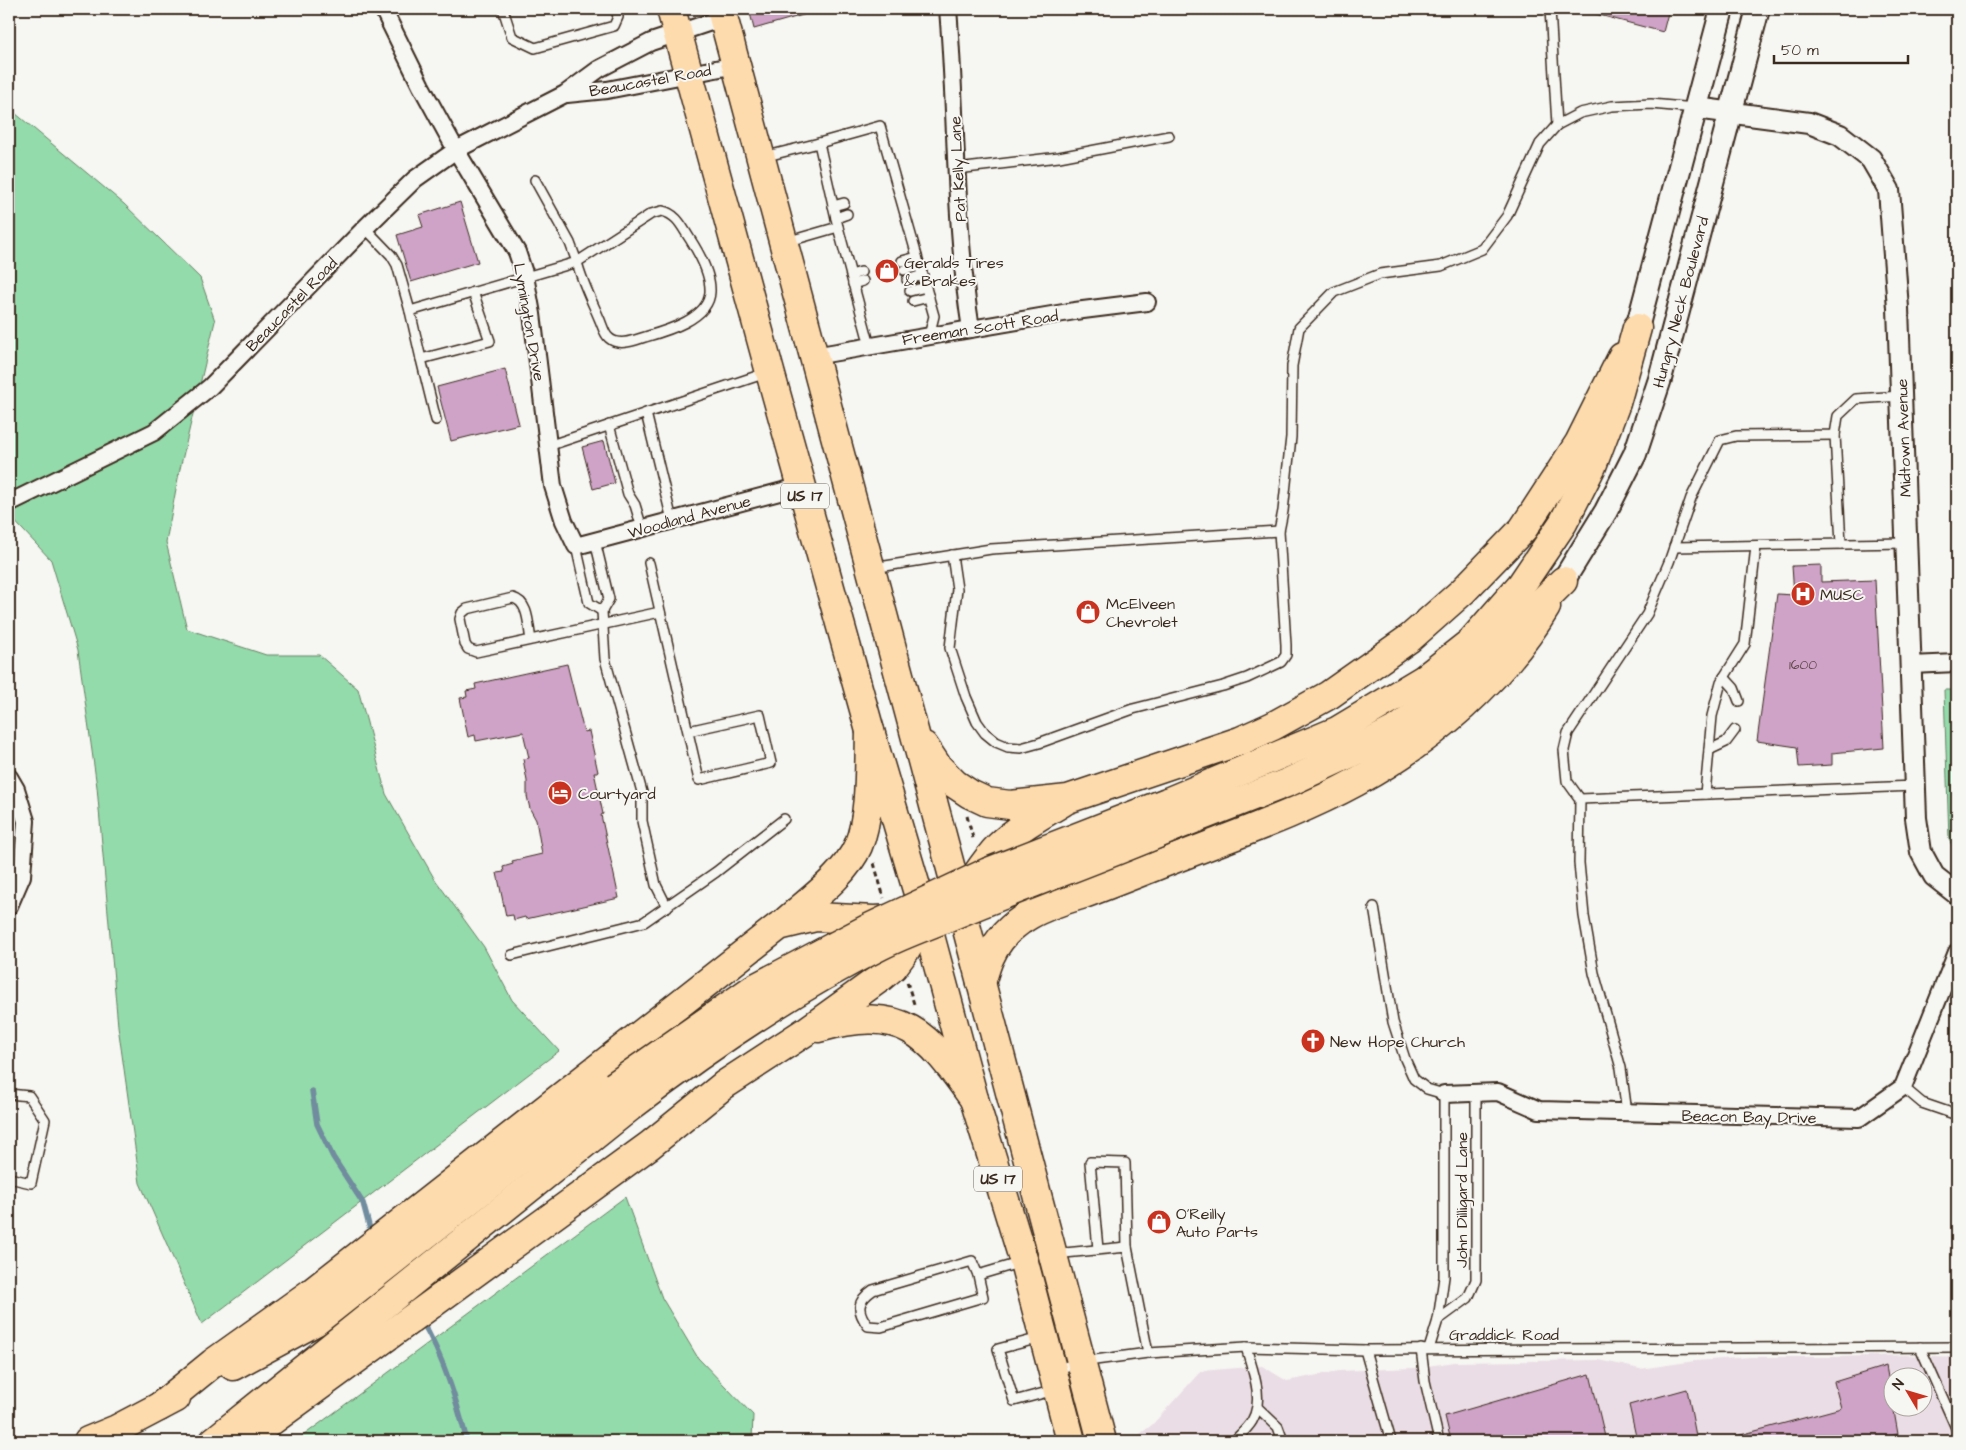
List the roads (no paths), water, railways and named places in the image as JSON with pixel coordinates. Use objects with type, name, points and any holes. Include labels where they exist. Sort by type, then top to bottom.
[{"type":"highway","name":"US 17","points":[[722,13],[981,983],[1039,1258],[1044,1337],[1071,1441]]},
{"type":"highway","name":"US 17","points":[[674,20],[770,372],[870,731],[925,917],[974,1099],[1080,1362],[1102,1441]]},
{"type":"highway","points":[[915,733],[938,767],[955,784],[970,794],[988,802],[1010,805],[1068,798],[1240,741],[1329,695],[1410,638],[1463,591],[1523,529],[1579,443],[1637,328]]},
{"type":"highway","points":[[214,1441],[630,1107],[682,1067],[769,1009],[881,945],[998,896],[1098,860],[1171,815],[1337,731],[1424,679],[1471,642],[1521,585],[1563,523],[1592,466],[1616,403],[1637,328]]},
{"type":"highway","points":[[88,1441],[159,1407],[314,1322],[614,1086],[753,989],[871,927],[988,872],[1171,815],[1289,782],[1349,754],[1400,728],[1465,678],[1563,581]]},
{"type":"highway","points":[[959,899],[1022,905],[1055,902],[1084,894],[1278,819],[1356,782],[1394,759],[1449,718],[1505,663],[1536,624],[1563,581]]},
{"type":"highway","points":[[159,1407],[212,1363],[311,1293],[779,926],[823,889],[845,866],[857,848],[863,834],[868,795],[870,731]]},
{"type":"highway","points":[[779,926],[816,917],[874,920],[925,917],[959,899],[999,846],[1023,827],[1068,798]]},
{"type":"highway","points":[[981,983],[990,956],[1002,937],[1017,922],[1055,902]]},
{"type":"highway","points":[[244,1441],[650,1145],[724,1085],[804,1032],[880,978],[905,951],[925,917]]},
{"type":"highway","points":[[804,1032],[843,1021],[871,1019],[895,1022],[911,1029],[930,1044],[951,1067],[974,1099]]},
{"type":"main road","points":[[1637,328],[1722,9]]},
{"type":"main road","name":"Hungry Neck Boulevard","points":[[1563,581],[1606,511],[1635,454],[1660,379],[1758,9]]},
{"type":"street","name":"Lymington Drive","points":[[383,9],[421,86],[456,150],[517,252],[525,276],[532,314],[553,486],[564,521],[576,546]]},
{"type":"street","name":"Pat Kelly Lane","points":[[948,9],[960,236],[971,329]]},
{"type":"street","name":"Beaucastel Road","points":[[9,503],[154,432],[210,387],[415,179],[456,150],[565,94],[600,69],[651,42],[674,20],[722,13]]},
{"type":"street","name":"Beaucastel Road","points":[[565,94],[607,90],[736,65]]},
{"type":"street","name":"Midtown Avenue","points":[[1696,108],[1809,123],[1840,135],[1871,159],[1889,190],[1898,308],[1916,818],[1921,852],[1934,876],[1957,894]]},
{"type":"street","name":"Freeman Scott Road","points":[[814,356],[1074,312],[1147,302]]},
{"type":"street","name":"Woodland Avenue","points":[[576,546],[802,486]]},
{"type":"street","points":[[1911,665],[1957,663]]},
{"type":"street","points":[[9,777],[16,789],[26,821],[22,876],[9,906]]},
{"type":"street","points":[[1903,1087],[1957,952]]},
{"type":"street","name":"Beacon Bay Drive","points":[[1444,1094],[1498,1092],[1539,1110],[1859,1118],[1903,1087]]},
{"type":"lane","points":[[504,9],[512,37],[535,48],[614,26],[618,17],[616,9]]},
{"type":"lane","points":[[1550,9],[1557,125]]},
{"type":"lane","points":[[952,555],[957,589],[950,648],[966,697],[977,722],[985,733],[996,742],[1008,747],[1021,748],[1039,743],[1133,709],[1231,684],[1280,662],[1286,655],[1286,645],[1278,531],[1284,511],[1291,437],[1292,366],[1299,328],[1334,292],[1380,274],[1441,266],[1482,249],[1507,216],[1540,144],[1557,125],[1580,113],[1612,106],[1651,104],[1696,108]]},
{"type":"lane","points":[[760,158],[880,126],[893,189],[900,198],[934,316],[929,336]]},
{"type":"lane","points":[[957,169],[1059,157],[1169,136]]},
{"type":"lane","points":[[819,143],[856,294],[859,303],[867,314],[870,346]]},
{"type":"lane","points":[[410,311],[577,262],[651,214],[662,211],[670,212],[676,217],[697,251],[709,280],[710,296],[706,304],[698,314],[669,330],[624,342],[614,341],[606,334],[582,282],[577,262],[570,243],[535,180]]},
{"type":"lane","points":[[891,201],[900,198]]},
{"type":"lane","points":[[833,206],[844,203]]},
{"type":"lane","points":[[783,242],[837,222],[847,214]]},
{"type":"lane","points":[[365,228],[391,255],[397,265],[436,420]]},
{"type":"lane","points":[[903,266],[919,261]]},
{"type":"lane","points":[[907,280],[923,275]]},
{"type":"lane","points":[[852,279],[862,277]]},
{"type":"lane","points":[[910,291],[926,287]]},
{"type":"lane","points":[[856,294],[866,291]]},
{"type":"lane","points":[[421,359],[490,341],[473,292]]},
{"type":"lane","points":[[913,301],[929,297]]},
{"type":"lane","points":[[859,303],[869,301]]},
{"type":"lane","points":[[548,446],[770,372]]},
{"type":"lane","points":[[1841,544],[1835,435],[1838,416],[1856,399],[1901,396]]},
{"type":"lane","points":[[646,412],[672,520]]},
{"type":"lane","points":[[609,425],[628,494],[635,505],[642,528]]},
{"type":"lane","points":[[1627,1113],[1621,1068],[1594,974],[1584,916],[1579,862],[1580,799],[1567,781],[1564,750],[1568,733],[1647,614],[1674,548],[1691,498],[1720,440],[1736,436],[1835,435]]},
{"type":"lane","points":[[871,568],[991,549],[1278,531]]},
{"type":"lane","points":[[595,541],[608,599],[602,611],[605,659],[642,792],[642,821],[656,885],[666,907]]},
{"type":"lane","points":[[1674,548],[1906,543]]},
{"type":"lane","points":[[576,546],[589,604],[602,611]]},
{"type":"lane","points":[[1705,794],[1715,698],[1724,677],[1745,644],[1756,546]]},
{"type":"lane","points":[[648,563],[699,780],[771,763],[760,714],[688,732]]},
{"type":"lane","points":[[531,640],[525,606],[520,599],[513,598],[467,609],[460,618],[465,644],[468,649],[476,652],[660,612]]},
{"type":"lane","points":[[1724,677],[1734,688],[1739,702]]},
{"type":"lane","points":[[1709,750],[1726,742],[1734,730]]},
{"type":"lane","points":[[1580,799],[1915,786]]},
{"type":"lane","points":[[512,954],[644,922],[716,872],[784,819]]},
{"type":"lane","points":[[1374,907],[1393,1022],[1405,1059],[1414,1079],[1427,1089],[1444,1094]]},
{"type":"lane","points":[[1903,1087],[1922,1102],[1957,1115]]},
{"type":"lane","name":"John Dilligard Lane","points":[[1438,1320],[1468,1298],[1476,1280],[1476,1093]]},
{"type":"lane","points":[[9,1094],[29,1096],[45,1120],[31,1183],[9,1178]]},
{"type":"lane","name":"John Dilligard Lane","points":[[1425,1349],[1438,1320],[1444,1277],[1444,1094]]},
{"type":"lane","points":[[1098,1249],[1090,1162],[1125,1163],[1127,1248],[1148,1352]]},
{"type":"lane","points":[[978,1275],[1039,1258],[1098,1249],[1127,1248]]},
{"type":"lane","points":[[972,1261],[978,1275],[983,1297],[881,1327],[868,1326],[862,1318],[860,1312],[861,1302],[865,1296],[874,1290],[972,1261]]},
{"type":"lane","name":"Graddick Road","points":[[1044,1337],[998,1349],[1014,1401],[1055,1380],[1080,1362],[1148,1352],[1246,1347],[1365,1350],[1957,1347]]},
{"type":"lane","points":[[1234,1441],[1252,1422],[1258,1408],[1256,1383],[1246,1347]]},
{"type":"lane","points":[[1920,1347],[1957,1430]]},
{"type":"lane","points":[[1425,1349],[1425,1381],[1439,1441]]},
{"type":"lane","points":[[1365,1350],[1390,1441]]},
{"type":"lane","points":[[1258,1408],[1278,1427],[1283,1441]]},
{"type":"waterway","points":[[312,1091],[317,1124],[333,1157],[363,1203],[371,1233]]},
{"type":"waterway","points":[[422,1321],[437,1350],[449,1380],[467,1441]]},
{"type":"place","name":"Geralds Tires & Brakes","points":[[887,271]]},
{"type":"place","name":"MUSC","points":[[1803,594]]},
{"type":"place","name":"McElveen Chevrolet","points":[[1088,612]]},
{"type":"place","name":"Courtyard","points":[[560,793]]},
{"type":"place","name":"New Hope Church","points":[[1313,1041]]},
{"type":"place","name":"O'Reilly Auto Parts","points":[[1159,1222]]}]
